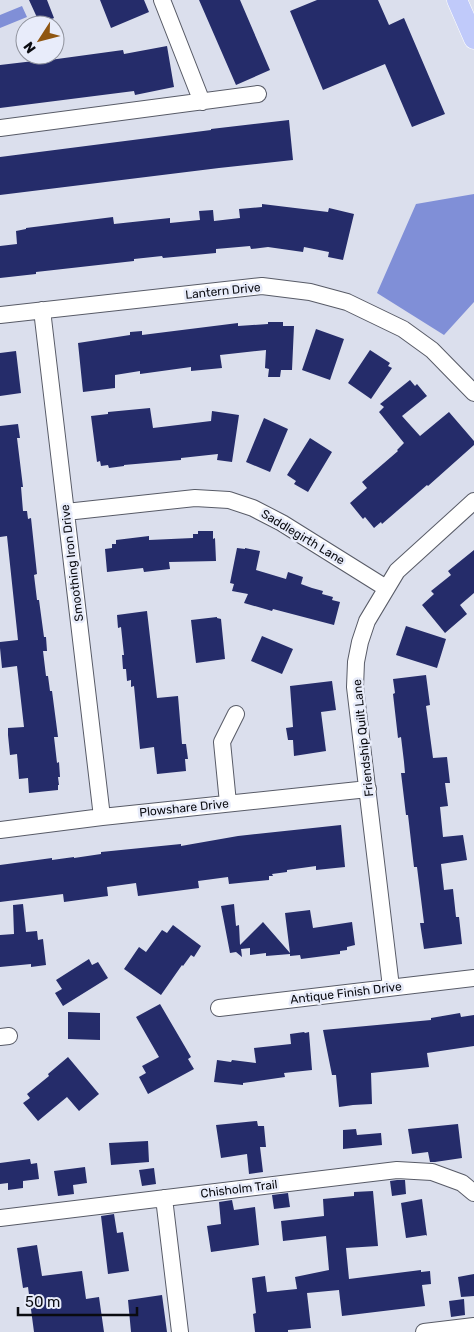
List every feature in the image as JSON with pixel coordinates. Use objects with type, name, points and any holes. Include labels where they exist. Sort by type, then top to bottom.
[{"type":"main road","points":[[457,0],[474,39]]},
{"type":"street","points":[[162,0],[202,102]]},
{"type":"street","points":[[0,128],[258,94]]},
{"type":"street","name":"Lantern Drive","points":[[0,315],[262,286],[310,292],[347,302],[403,328],[432,350],[474,393]]},
{"type":"street","name":"Smoothing Iron Drive","points":[[42,310],[102,817]]},
{"type":"street","name":"Saddlegirth Lane","points":[[66,512],[194,498],[229,500],[253,508],[282,523],[386,588]]},
{"type":"street","name":"Friendship Quilt Lane","points":[[391,988],[355,687],[356,662],[367,621],[397,571],[474,500]]},
{"type":"street","points":[[228,804],[222,742],[236,714]]},
{"type":"street","name":"Plowshare Drive","points":[[0,830],[102,817],[368,789]]},
{"type":"street","name":"Antique Finish Drive","points":[[219,1008],[474,978]]},
{"type":"street","name":"Chisholm Trail","points":[[0,1218],[396,1170],[432,1172],[462,1183],[474,1193]]},
{"type":"street","points":[[164,1198],[180,1332]]},
{"type":"street","points":[[424,1332],[474,1326]]},
{"type":"water","points":[[22,6],[26,15],[15,15],[15,22],[0,28],[0,15]]},
{"type":"water","points":[[474,194],[474,302],[444,335],[377,293],[416,204]]},
{"type":"building","points":[[29,0],[47,0],[53,15],[36,15]]},
{"type":"building","points":[[100,0],[144,0],[149,12],[111,28]]},
{"type":"building","points":[[199,0],[240,0],[270,70],[236,85]]},
{"type":"building","points":[[317,0],[378,0],[389,25],[404,18],[445,114],[412,127],[385,64],[323,90],[290,11]]},
{"type":"building","points":[[167,46],[174,87],[135,95],[134,91],[0,108],[0,65],[15,63],[15,65],[65,65],[65,58],[123,50],[124,54]]},
{"type":"building","points":[[289,120],[293,160],[0,195],[0,157]]},
{"type":"building","points":[[262,204],[328,212],[329,208],[354,214],[343,260],[328,257],[329,252],[304,247],[303,252],[268,247],[251,249],[250,246],[216,249],[216,253],[134,259],[134,261],[0,278],[0,246],[17,244],[16,231],[26,228],[113,217],[114,224],[170,218],[170,223],[200,220],[199,211],[213,210],[214,221],[240,218],[239,209],[262,207]]},
{"type":"building","points":[[268,322],[283,322],[283,326],[294,326],[292,370],[281,370],[280,377],[268,377],[269,369],[265,368],[266,350],[220,355],[222,368],[191,371],[191,367],[140,374],[140,371],[115,375],[115,388],[83,392],[78,343],[130,335],[130,332],[142,331],[142,335],[238,323],[238,326],[268,324]]},
{"type":"building","points":[[316,329],[344,339],[330,380],[302,370]]},
{"type":"building","points":[[370,350],[390,363],[388,366],[392,368],[371,399],[348,383]]},
{"type":"building","points":[[16,351],[21,393],[0,396],[0,353]]},
{"type":"building","points":[[410,380],[415,386],[417,384],[427,396],[402,416],[420,436],[449,412],[474,441],[474,445],[428,486],[382,524],[381,522],[374,528],[365,517],[363,519],[350,503],[367,488],[362,482],[398,451],[404,443],[379,412],[384,407],[380,404]]},
{"type":"building","points":[[150,408],[153,428],[211,421],[212,411],[239,415],[232,462],[217,460],[218,454],[109,468],[108,465],[101,466],[100,461],[97,462],[91,416],[108,414],[108,412]]},
{"type":"building","points":[[264,418],[288,429],[270,472],[246,462]]},
{"type":"building","points":[[18,424],[20,438],[17,438],[23,487],[21,487],[23,511],[27,511],[28,519],[31,518],[37,574],[34,575],[44,637],[46,637],[47,651],[43,651],[46,676],[48,676],[50,691],[52,691],[58,737],[54,737],[60,777],[58,777],[58,790],[29,793],[28,778],[19,779],[17,754],[10,755],[8,735],[8,728],[24,727],[17,666],[2,668],[0,648],[0,642],[18,640],[7,536],[0,537],[0,426]]},
{"type":"building","points":[[310,438],[332,452],[308,492],[294,484],[296,481],[287,475]]},
{"type":"building","points":[[198,531],[213,531],[216,561],[169,562],[170,569],[144,572],[143,568],[107,572],[105,549],[112,548],[112,544],[116,544],[116,540],[149,536],[149,540],[193,538],[193,534],[198,534]]},
{"type":"building","points":[[237,548],[260,551],[256,570],[286,579],[288,572],[303,577],[301,584],[323,591],[322,594],[333,597],[332,600],[340,602],[334,625],[244,603],[248,594],[232,591],[234,584],[230,583]]},
{"type":"building","points":[[474,550],[474,593],[460,605],[467,614],[445,633],[422,605],[434,594],[431,591],[451,575],[448,571]]},
{"type":"building","points":[[147,611],[157,698],[178,696],[182,744],[186,744],[188,759],[185,759],[186,771],[157,774],[154,747],[140,749],[134,686],[131,687],[131,680],[127,681],[126,669],[123,669],[122,655],[124,655],[121,627],[118,628],[117,615]]},
{"type":"building","points":[[217,617],[221,619],[225,659],[196,663],[191,620]]},
{"type":"building","points":[[406,626],[446,639],[437,668],[396,655]]},
{"type":"building","points":[[262,636],[293,649],[282,674],[251,661]]},
{"type":"building","points":[[426,675],[430,705],[426,706],[433,758],[447,757],[450,783],[445,783],[448,806],[440,807],[443,837],[463,835],[467,860],[441,864],[444,890],[453,889],[456,917],[459,917],[462,944],[424,949],[420,923],[424,923],[417,867],[414,867],[408,815],[406,815],[401,773],[405,773],[404,762],[401,737],[398,738],[393,679]]},
{"type":"building","points":[[332,681],[336,710],[321,712],[326,751],[294,756],[293,740],[288,740],[286,728],[293,727],[290,686]]},
{"type":"building","points":[[341,825],[345,867],[316,870],[316,866],[287,870],[287,872],[272,874],[273,876],[269,876],[269,880],[229,884],[228,877],[198,881],[199,888],[138,896],[136,883],[107,887],[108,896],[64,902],[63,894],[0,902],[0,865],[52,858],[52,860],[74,858],[101,854],[101,852],[181,844],[181,846],[238,836]]},
{"type":"building","points":[[23,904],[26,932],[37,931],[38,940],[43,939],[46,965],[31,967],[31,964],[0,967],[0,935],[14,934],[13,905]]},
{"type":"building","points":[[234,904],[236,926],[239,925],[240,945],[263,922],[290,953],[285,913],[310,910],[313,928],[352,922],[355,945],[347,947],[347,950],[340,951],[340,954],[301,959],[300,955],[290,956],[290,954],[266,956],[266,953],[250,955],[250,948],[241,949],[242,957],[236,952],[230,953],[221,906]]},
{"type":"building","points":[[173,925],[201,946],[194,957],[191,955],[182,965],[161,995],[124,969],[139,947],[146,952],[162,930],[167,933]]},
{"type":"building","points":[[89,959],[92,965],[98,962],[108,978],[63,1006],[55,993],[62,989],[56,980]]},
{"type":"building","points":[[160,1004],[191,1057],[188,1059],[194,1069],[148,1094],[139,1077],[146,1073],[142,1066],[159,1057],[136,1017]]},
{"type":"building","points":[[68,1012],[100,1013],[100,1040],[68,1039]]},
{"type":"building","points":[[460,1013],[461,1017],[474,1015],[474,1046],[427,1053],[429,1067],[371,1073],[372,1104],[339,1107],[336,1075],[332,1075],[323,1030],[431,1020],[431,1018]]},
{"type":"building","points":[[309,1032],[312,1070],[284,1073],[285,1077],[243,1083],[243,1085],[214,1082],[217,1060],[256,1063],[254,1048],[291,1044],[290,1034]]},
{"type":"building","points":[[68,1057],[99,1094],[79,1111],[67,1097],[38,1121],[23,1103],[30,1098],[27,1094]]},
{"type":"building","points":[[257,1121],[258,1126],[264,1126],[266,1147],[260,1147],[263,1172],[249,1174],[247,1154],[221,1158],[216,1125]]},
{"type":"building","points":[[458,1124],[462,1158],[430,1162],[428,1152],[412,1154],[408,1129]]},
{"type":"building","points":[[356,1129],[357,1135],[381,1133],[382,1145],[343,1149],[343,1130]]},
{"type":"building","points":[[148,1141],[149,1162],[111,1165],[109,1143]]},
{"type":"building","points":[[30,1159],[31,1164],[37,1163],[39,1179],[23,1181],[23,1188],[8,1190],[8,1183],[0,1184],[0,1163]]},
{"type":"building","points":[[85,1167],[87,1183],[73,1185],[74,1194],[58,1196],[54,1171]]},
{"type":"building","points":[[154,1168],[156,1184],[142,1186],[139,1170]]},
{"type":"building","points":[[405,1180],[406,1194],[392,1196],[390,1181]]},
{"type":"building","points":[[373,1191],[378,1246],[346,1248],[349,1279],[421,1270],[421,1272],[430,1271],[431,1284],[422,1285],[425,1306],[342,1316],[339,1290],[307,1293],[311,1328],[288,1330],[288,1332],[255,1332],[253,1314],[256,1313],[252,1278],[265,1276],[267,1292],[297,1289],[295,1277],[329,1270],[326,1236],[283,1241],[281,1221],[324,1216],[323,1199],[354,1196],[354,1192]]},
{"type":"building","points":[[288,1193],[290,1207],[274,1209],[272,1195]]},
{"type":"building","points":[[422,1199],[427,1236],[406,1238],[401,1203]]},
{"type":"building","points":[[232,1200],[234,1210],[255,1207],[259,1245],[211,1252],[207,1226],[221,1224],[219,1202]]},
{"type":"building","points":[[114,1214],[117,1233],[123,1232],[129,1271],[108,1274],[101,1216]]},
{"type":"building","points":[[37,1245],[42,1276],[82,1271],[86,1299],[99,1297],[104,1332],[34,1332],[28,1287],[23,1288],[17,1248]]},
{"type":"building","points":[[474,1274],[474,1296],[461,1297],[458,1277]]},
{"type":"building","points":[[162,1295],[167,1332],[131,1332],[128,1300]]},
{"type":"building","points":[[464,1299],[465,1315],[451,1317],[449,1301]]}]
